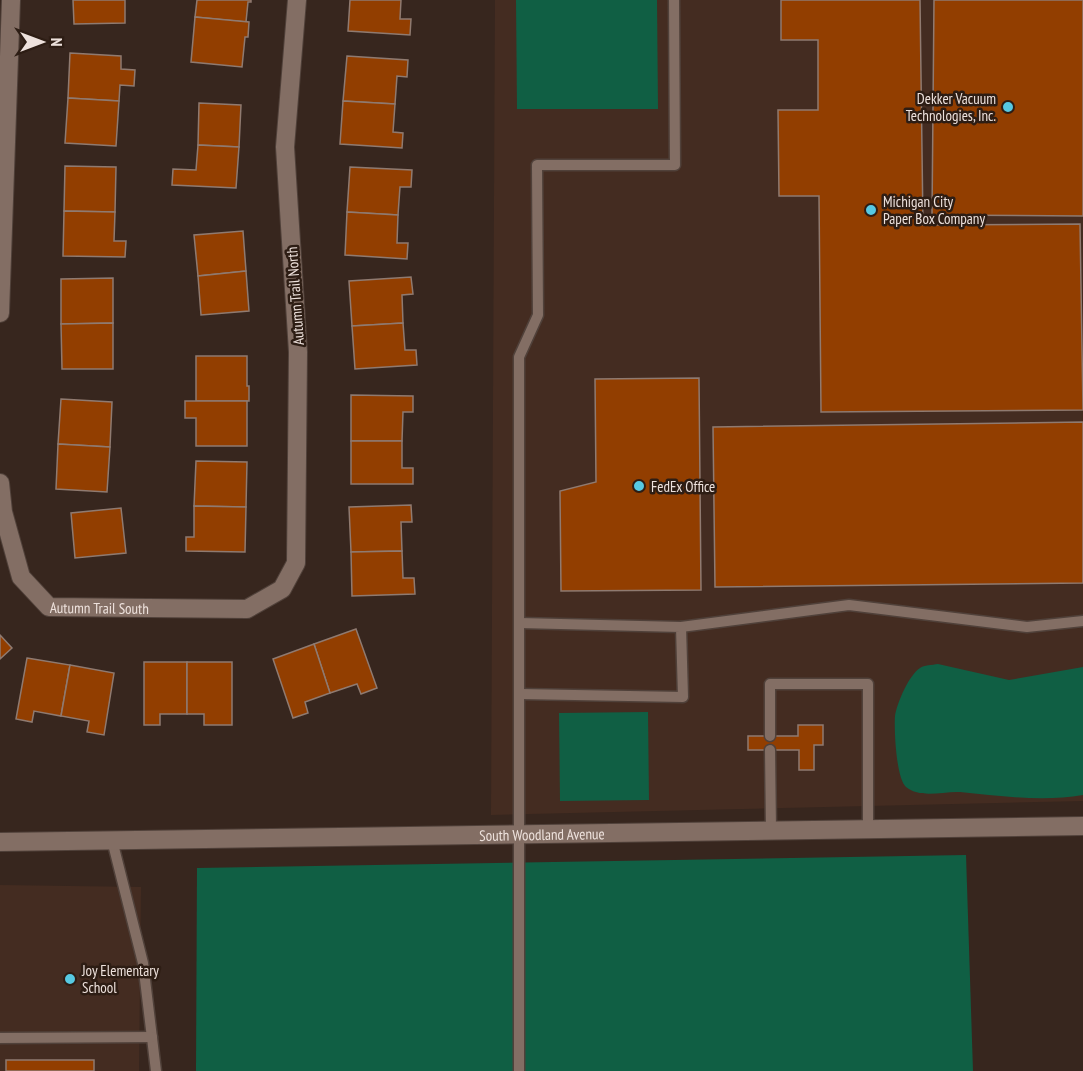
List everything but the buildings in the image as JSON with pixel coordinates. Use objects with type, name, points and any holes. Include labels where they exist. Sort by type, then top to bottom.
[{"type":"street","points":[[0,313],[11,0]]},
{"type":"street","name":"Autumn Trail North","points":[[282,589],[296,563],[298,352],[285,147],[297,0]]},
{"type":"street","name":"Autumn Trail South","points":[[0,483],[3,512],[21,577],[49,607],[247,609],[282,589]]},
{"type":"street","name":"South Woodland Avenue","points":[[0,842],[1083,826]]},
{"type":"lane","points":[[519,1071],[519,357],[538,315],[537,165],[675,165],[675,0]]},
{"type":"lane","points":[[520,623],[681,627],[849,604],[1027,627],[1083,621]]},
{"type":"lane","points":[[520,694],[683,697],[681,627]]},
{"type":"lane","points":[[770,736],[770,684],[868,684],[868,829]]},
{"type":"lane","points":[[770,750],[771,831]]},
{"type":"lane","points":[[112,840],[143,963],[156,1071]]},
{"type":"lane","points":[[0,1038],[152,1037]]},
{"type":"shaded area","points":[[495,0],[1083,0],[1083,801],[491,815]]},
{"type":"shaded area","name":"Joy Elementary School","points":[[0,885],[141,887],[139,1071],[0,1071]]},
{"type":"green space","points":[[516,0],[657,0],[658,109],[517,109]]},
{"type":"green space","points":[[938,664],[1009,680],[1083,667],[1083,795],[1037,798],[960,792],[925,794],[906,787],[900,774],[896,753],[896,710],[904,690],[916,672],[924,666]]},
{"type":"green space","points":[[648,712],[649,800],[560,801],[559,713]]},
{"type":"green space","points":[[966,855],[973,1071],[196,1071],[197,868]]},
{"type":"place","name":"Dekker Vacuum Technologies, Inc.","points":[[1008,107]]},
{"type":"place","name":"Michigan City Paper Box Company","points":[[871,210]]},
{"type":"place","name":"FedEx Office","points":[[639,486]]},
{"type":"place","name":"Joy Elementary School","points":[[70,979]]}]
